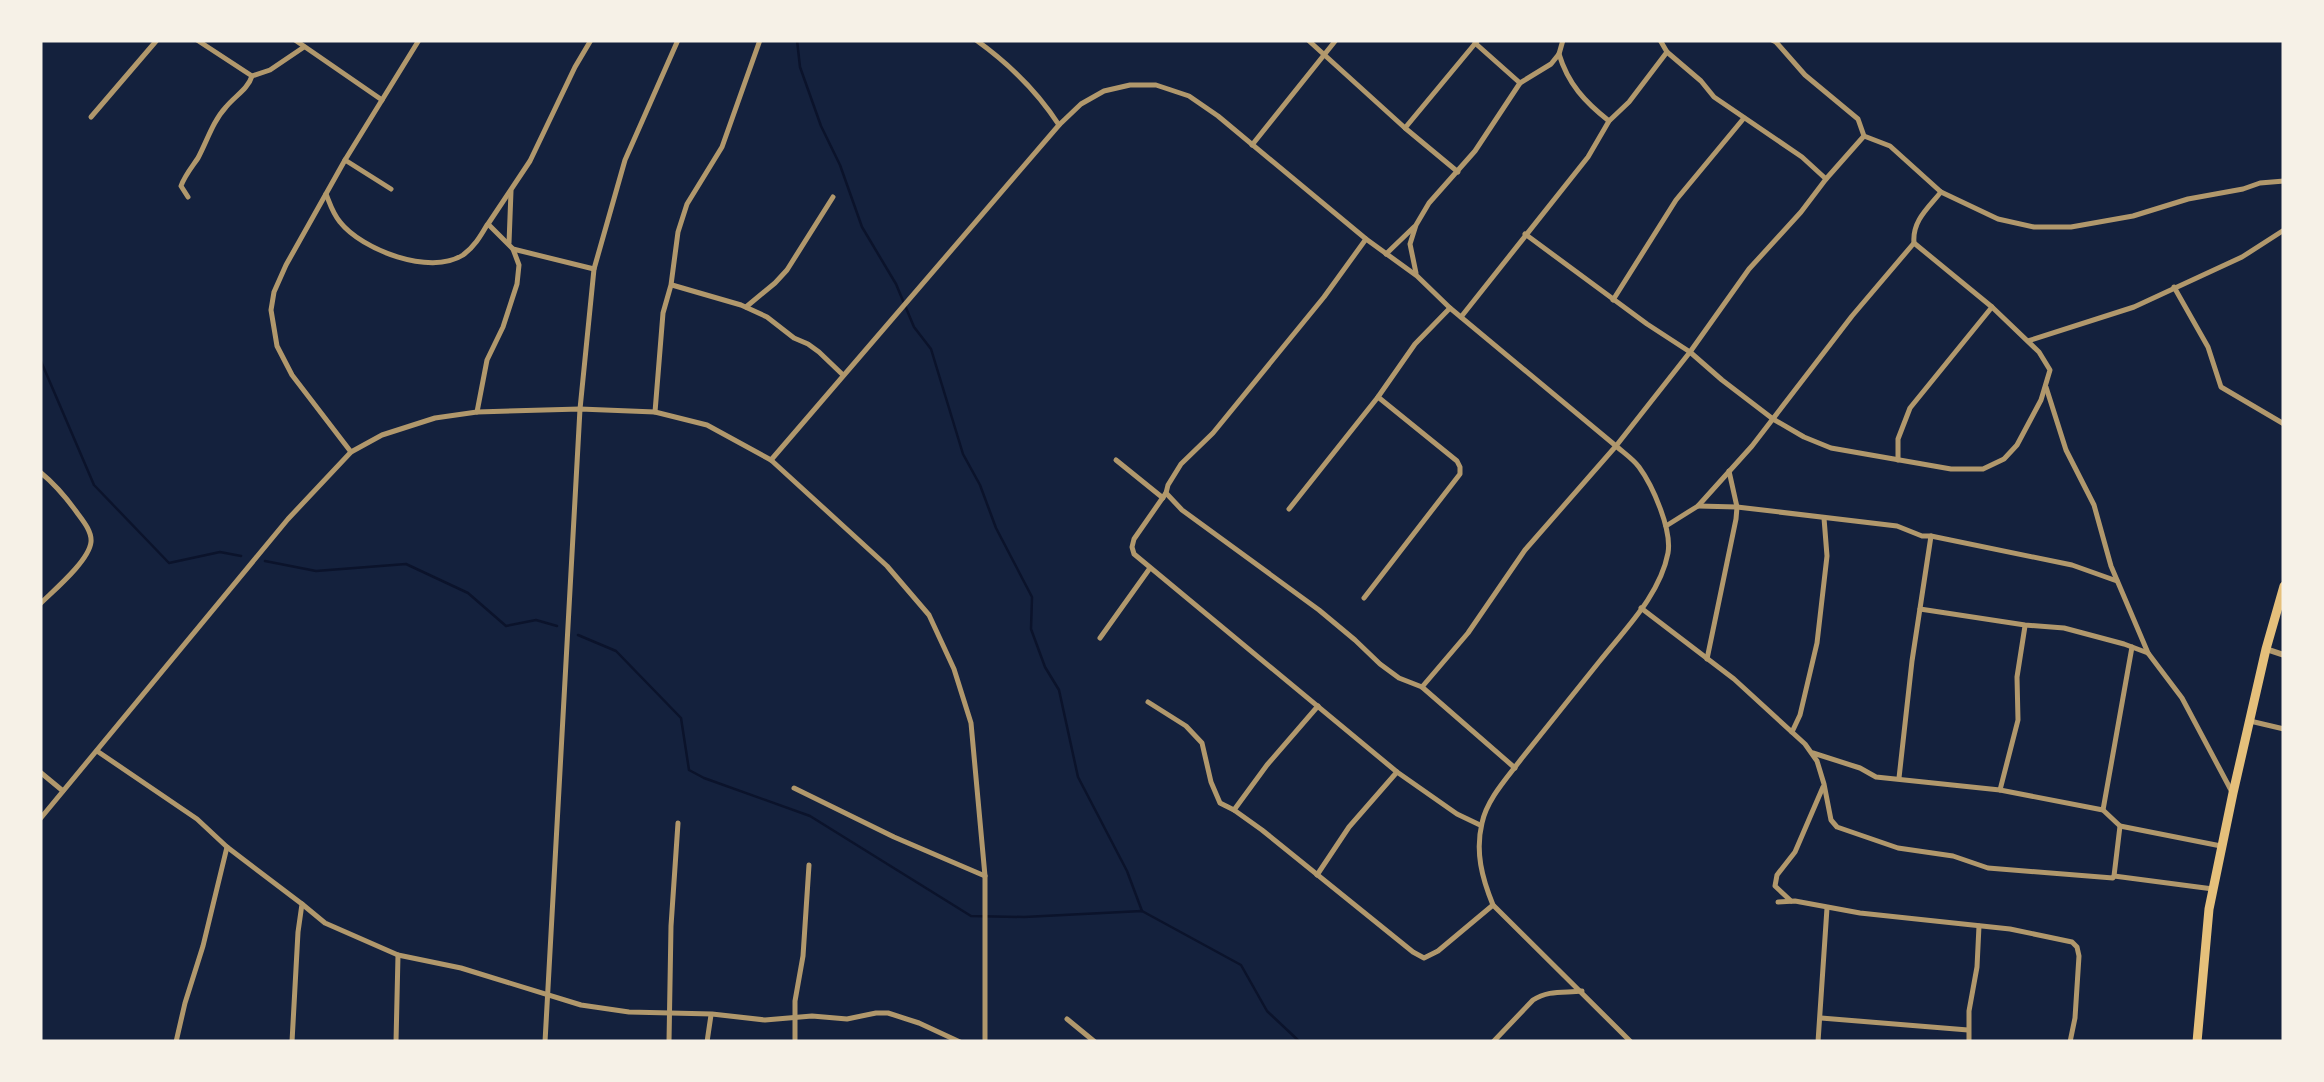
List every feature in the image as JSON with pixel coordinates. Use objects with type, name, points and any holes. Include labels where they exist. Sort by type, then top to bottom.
[{"type":"highway","points":[[2197,1042],[2209,909],[2266,649],[2284,586]]},
{"type":"street","points":[[90,117],[156,40]]},
{"type":"street","points":[[197,40],[252,76]]},
{"type":"street","points":[[295,40],[382,100]]},
{"type":"street","points":[[351,452],[292,375],[277,346],[271,310],[286,265],[419,40]]},
{"type":"street","points":[[326,194],[334,215],[353,235],[398,258],[449,261],[460,256],[477,243],[530,161],[591,40]]},
{"type":"street","points":[[545,1042],[580,409],[594,269],[626,160],[678,40]]},
{"type":"street","points":[[654,412],[663,313],[678,232],[686,204],[722,147],[760,40]]},
{"type":"street","points":[[976,40],[997,55],[1044,102],[1059,124]]},
{"type":"street","points":[[1308,40],[1458,172]]},
{"type":"street","points":[[1252,145],[1336,40]]},
{"type":"street","points":[[1386,254],[1416,225],[1475,151],[1520,83],[1560,54],[1563,40]]},
{"type":"street","points":[[1660,40],[1666,52],[1701,80],[1714,97],[1802,156],[1826,179]]},
{"type":"street","points":[[1772,40],[1805,75],[1858,120],[1864,136],[1890,146],[1941,192],[1998,219],[2034,227],[2071,226],[2133,216],[2188,198],[2284,181]]},
{"type":"street","points":[[1405,128],[1476,42],[1520,83]]},
{"type":"street","points":[[252,76],[270,70],[304,47]]},
{"type":"street","points":[[1460,317],[1666,52]]},
{"type":"street","points":[[1560,54],[1570,82],[1609,121]]},
{"type":"street","points":[[188,198],[181,186],[183,178],[223,109],[246,88],[252,76]]},
{"type":"street","points":[[771,460],[1059,124],[1081,104],[1104,91],[1130,85],[1156,85],[1190,96],[1417,276],[1460,317],[1639,466],[1658,504],[1669,548],[1660,579],[1487,807],[1479,850],[1482,877],[1493,905],[1630,1042]]},
{"type":"street","points":[[1613,300],[1676,200],[1744,118]]},
{"type":"street","points":[[1422,687],[1468,633],[1525,550],[1616,446],[1690,352],[1749,269],[1864,136]]},
{"type":"street","points":[[345,160],[391,189]]},
{"type":"street","points":[[477,412],[487,360],[503,328],[517,284],[519,265],[511,246],[511,190]]},
{"type":"street","points":[[1666,526],[1698,506],[1772,419],[1914,243],[1915,224],[1941,192]]},
{"type":"street","points":[[746,307],[787,270],[833,197]]},
{"type":"street","points":[[488,224],[511,246],[594,269]]},
{"type":"street","points":[[1416,225],[1410,244],[1417,276]]},
{"type":"street","points":[[2028,341],[2126,310],[2242,257],[2284,230]]},
{"type":"street","points":[[1525,234],[1690,352],[1772,419],[1804,437],[1832,448],[1898,460],[1984,469],[2004,459],[2017,445],[2046,387],[2048,366],[1992,307],[1914,243]]},
{"type":"street","points":[[1366,239],[1213,434],[1181,464],[1132,546],[1134,554],[1150,568],[1397,772],[1456,814],[1481,826]]},
{"type":"street","points":[[671,285],[767,316],[843,374]]},
{"type":"street","points":[[2174,287],[2208,347],[2221,387],[2284,424]]},
{"type":"street","points":[[1898,460],[1898,439],[1910,408],[1992,307]]},
{"type":"street","points":[[1289,509],[1378,398],[1415,344],[1450,308]]},
{"type":"street","points":[[2046,387],[2066,450],[2094,505],[2117,580],[2148,653],[2182,698],[2233,793]]},
{"type":"street","points":[[1364,598],[1460,474],[1456,461],[1378,398]]},
{"type":"street","points":[[40,819],[288,519],[351,452],[382,435],[435,418],[477,412],[654,412],[707,425],[771,460],[887,566],[928,615],[954,669],[971,724],[985,876],[985,1042]]},
{"type":"street","points":[[1116,460],[1319,610],[1380,664],[1422,687],[1515,768]]},
{"type":"street","points":[[1707,659],[1737,506],[1729,471]]},
{"type":"street","points":[[40,472],[64,493],[92,538],[80,563],[40,604]]},
{"type":"street","points":[[1698,506],[1737,506],[1897,526],[1922,536],[2072,565],[2117,580]]},
{"type":"street","points":[[1792,732],[1800,715],[1817,643],[1828,556],[1824,518]]},
{"type":"street","points":[[1898,778],[1932,536]]},
{"type":"street","points":[[1100,638],[1150,568]]},
{"type":"street","points":[[1641,608],[1734,680],[1810,752],[1824,784],[1830,820],[1837,827],[1898,848],[1953,856],[1988,868],[2114,876],[2213,889]]},
{"type":"street","points":[[1920,609],[2064,628],[2148,653]]},
{"type":"street","points":[[2000,790],[2018,720],[2017,676],[2025,625]]},
{"type":"street","points":[[2104,810],[2132,647]]},
{"type":"street","points":[[2266,649],[2284,655]]},
{"type":"street","points":[[1148,702],[1186,726],[1202,742],[1220,802],[1412,952],[1424,958],[1438,951],[1493,905]]},
{"type":"street","points":[[1234,810],[1318,706]]},
{"type":"street","points":[[2250,721],[2284,729]]},
{"type":"street","points":[[97,751],[197,819],[227,848],[326,923],[398,955],[462,968],[608,1010],[765,1020],[888,1014],[960,1042]]},
{"type":"street","points":[[1810,752],[1876,777],[2000,790],[2104,810],[2120,826],[2222,847]]},
{"type":"street","points":[[40,772],[63,791]]},
{"type":"street","points":[[1317,874],[1397,772]]},
{"type":"street","points":[[1791,901],[1775,886],[1777,876],[1796,852],[1824,784]]},
{"type":"street","points":[[794,788],[985,876]]},
{"type":"street","points":[[669,1042],[670,926],[678,823]]},
{"type":"street","points":[[2114,876],[2120,826]]},
{"type":"street","points":[[176,1042],[227,848]]},
{"type":"street","points":[[795,1042],[809,865]]},
{"type":"street","points":[[1778,902],[2066,940],[2078,947],[2070,1042]]},
{"type":"street","points":[[292,1042],[302,904]]},
{"type":"street","points":[[1818,1042],[1827,908]]},
{"type":"street","points":[[1969,1042],[1979,926]]},
{"type":"street","points":[[396,1042],[398,955]]},
{"type":"street","points":[[1492,1042],[1540,996],[1582,991]]},
{"type":"street","points":[[707,1042],[712,1014]]},
{"type":"street","points":[[1820,1018],[1968,1030]]},
{"type":"street","points":[[1067,1019],[1096,1042]]},
{"type":"waterway","points":[[797,40],[800,67],[862,227],[896,284],[914,327],[931,349],[963,454],[1032,597],[1031,629],[1045,667],[1059,690],[1078,777],[1127,871],[1142,911]]},
{"type":"waterway","points":[[40,359],[94,485],[169,563],[220,552],[241,556]]},
{"type":"waterway","points":[[265,561],[316,571],[406,564],[468,593],[506,626],[536,620],[557,626]]},
{"type":"waterway","points":[[578,635],[616,651],[681,718],[689,770],[810,816],[971,916],[1142,911],[1241,965],[1267,1011],[1300,1042]]}]
